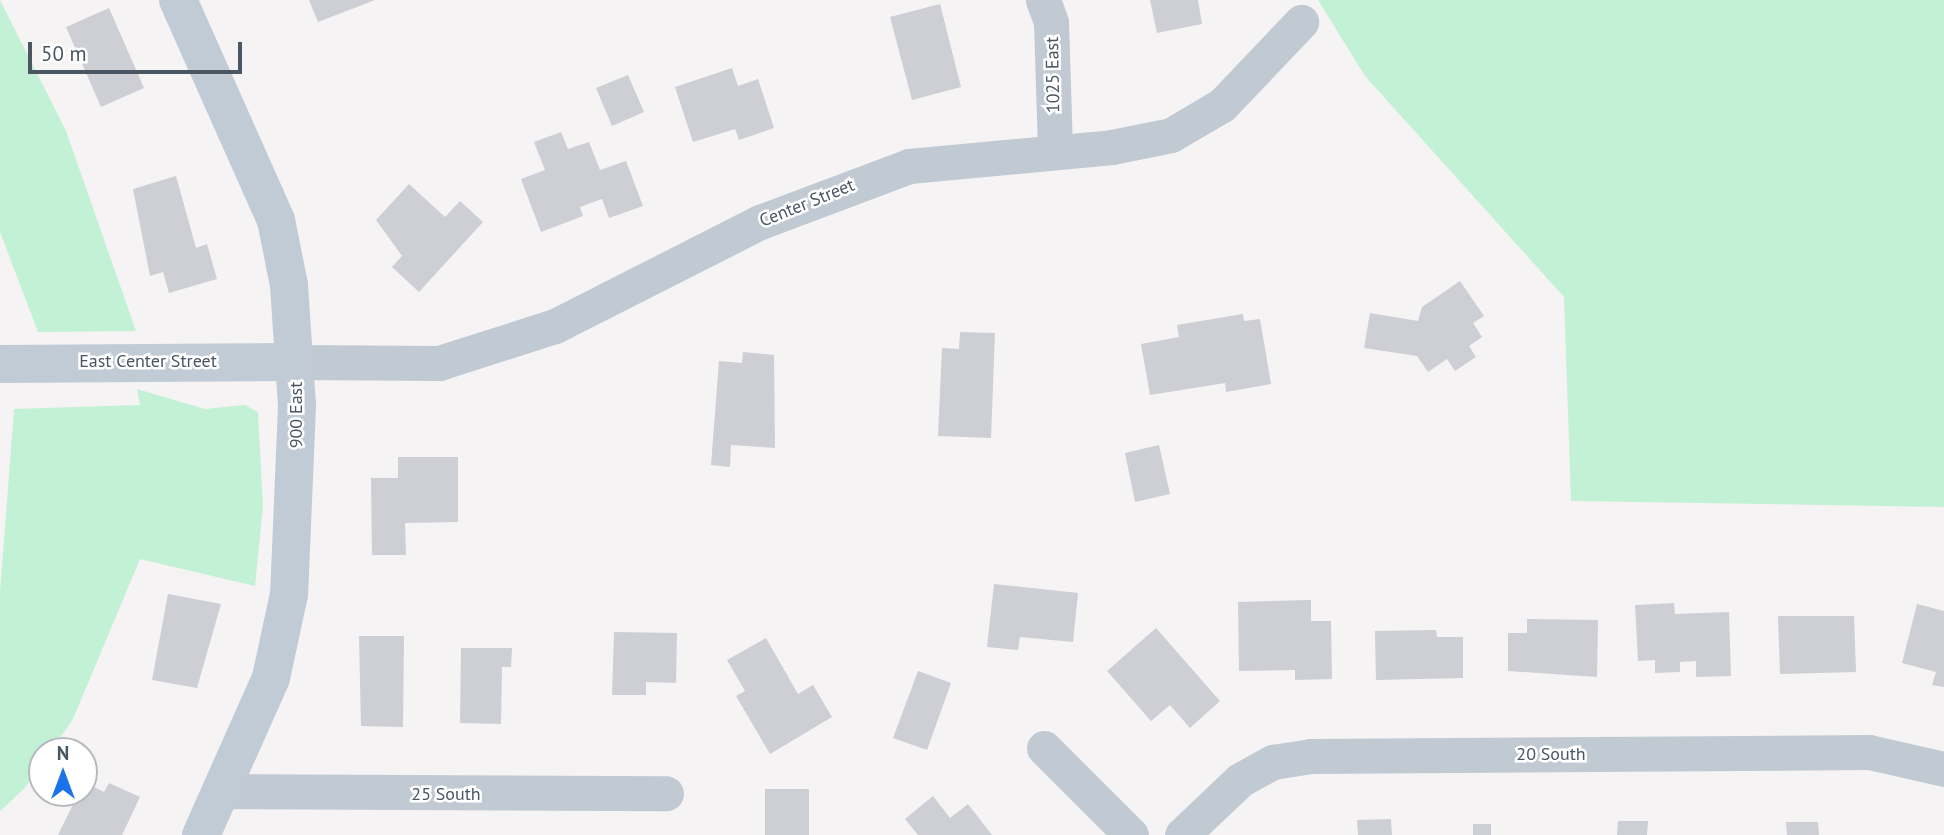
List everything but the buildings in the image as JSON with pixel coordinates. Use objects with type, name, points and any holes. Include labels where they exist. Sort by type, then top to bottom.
[{"type":"street","name":"900 East","points":[[178,0],[266,190],[289,285],[295,362],[289,594],[271,678],[225,791],[201,835]]},
{"type":"street","name":"1025 East","points":[[1043,0],[1051,22],[1055,152]]},
{"type":"street","name":"Center Street","points":[[295,362],[439,363],[495,348],[555,326],[823,194],[909,166],[1055,152],[1171,135],[1222,105],[1301,22]]},
{"type":"street","name":"East Center Street","points":[[0,364],[295,362]]},
{"type":"street","points":[[1044,748],[1131,835]]},
{"type":"street","name":"20 South","points":[[1182,835],[1240,780],[1273,762],[1310,756],[1868,752],[1944,769]]},
{"type":"street","name":"25 South","points":[[225,791],[666,793]]},
{"type":"green space","points":[[0,0],[66,131],[136,331],[38,332],[0,232]]},
{"type":"green space","points":[[1318,0],[1944,0],[1944,507],[1571,501],[1564,297],[1365,76]]},
{"type":"green space","points":[[137,389],[205,409],[245,405],[258,412],[263,506],[255,586],[140,559],[73,719],[61,737],[28,737],[28,783],[0,811],[0,592],[14,409],[140,405]]}]
